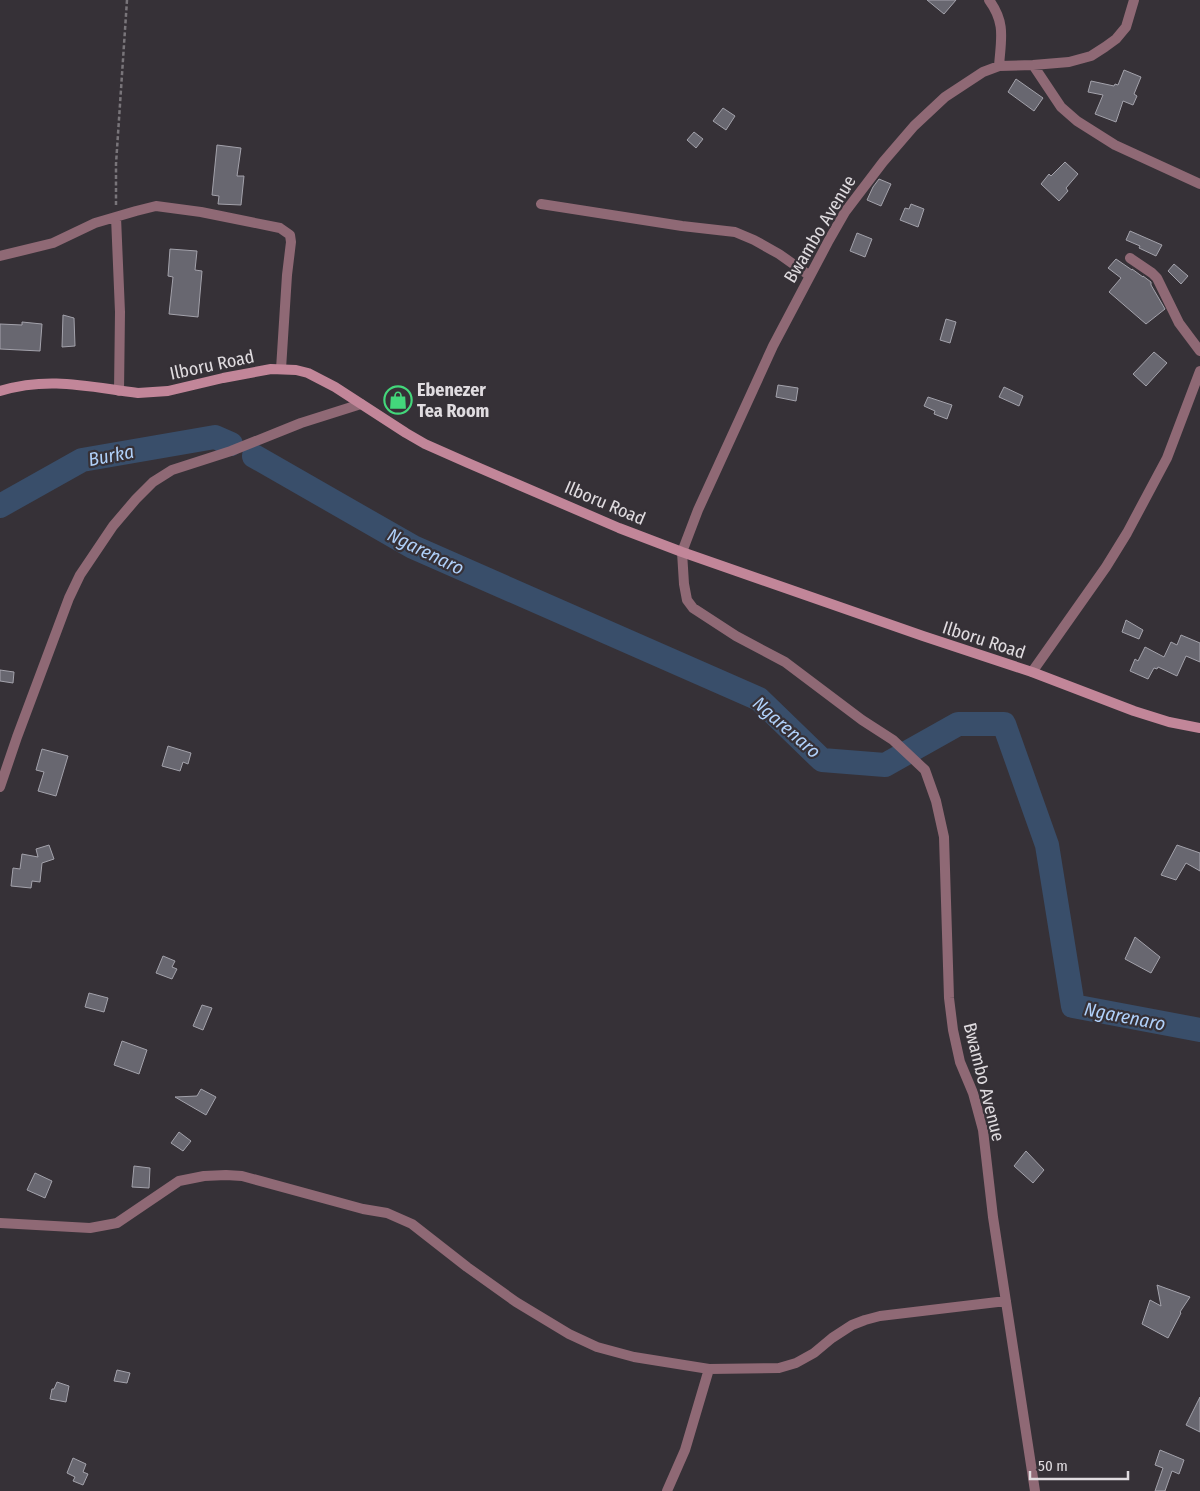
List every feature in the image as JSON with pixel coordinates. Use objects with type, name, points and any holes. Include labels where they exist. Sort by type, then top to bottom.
[{"type":"street","points":[[990,0],[998,13],[1002,28],[999,66]]},
{"type":"street","name":"Bwambo Avenue","points":[[1035,1491],[993,1217],[983,1130],[973,1093],[960,1062],[953,1030],[949,998],[944,837],[936,801],[925,770],[893,740],[839,703],[785,662],[736,636],[693,608],[687,600],[682,552],[698,510],[757,379],[787,318],[829,240],[860,190],[882,162],[914,126],[946,97],[983,72],[999,66],[1069,62],[1091,56],[1105,47],[1116,39],[1126,27],[1134,0]]},
{"type":"street","points":[[1033,65],[1060,107],[1077,121],[1115,145],[1200,184]]},
{"type":"street","points":[[541,204],[682,226],[735,232],[779,254],[810,276]]},
{"type":"street","points":[[0,256],[53,243],[95,223],[156,206],[200,212],[280,228],[290,235],[291,242],[281,369]]},
{"type":"street","points":[[116,217],[120,312],[119,391]]},
{"type":"street","points":[[1130,258],[1157,278],[1178,323],[1200,351]]},
{"type":"street","name":"Ilboru Road","points":[[0,391],[34,383],[61,383],[138,393],[168,391],[232,376],[281,369],[308,373],[336,387],[419,440],[468,464],[619,528],[922,636],[1032,672],[1134,711],[1169,722],[1200,728]]},
{"type":"street","points":[[1032,672],[1106,567],[1127,533],[1167,458],[1200,371]]},
{"type":"street","points":[[0,787],[17,737],[80,576],[113,526],[136,499],[153,482],[172,470],[240,447],[301,423],[361,404]]},
{"type":"street","points":[[0,1223],[90,1228],[105,1226],[118,1223],[178,1181],[226,1174],[242,1176],[363,1209],[388,1213],[412,1224],[468,1268],[516,1302],[569,1334],[597,1347],[634,1357],[709,1369],[779,1368],[796,1363],[814,1353],[852,1325],[865,1320],[880,1316],[1006,1301]]},
{"type":"street","points":[[667,1491],[685,1450],[709,1369]]},
{"type":"path","points":[[116,217],[116,164],[127,0]]},
{"type":"building","points":[[927,0],[956,0],[944,14]]},
{"type":"building","points":[[1124,70],[1141,77],[1134,94],[1137,96],[1133,105],[1123,101],[1116,122],[1095,114],[1103,95],[1088,92],[1091,81],[1114,86],[1115,84],[1118,85]]},
{"type":"building","points":[[1016,79],[1043,98],[1034,111],[1008,92]]},
{"type":"building","points":[[723,108],[735,116],[726,130],[713,121]]},
{"type":"building","points":[[694,132],[703,139],[696,148],[687,140]]},
{"type":"building","points":[[217,145],[241,148],[237,176],[244,176],[241,205],[218,204],[219,196],[212,195]]},
{"type":"building","points":[[1065,162],[1078,174],[1066,188],[1068,191],[1059,201],[1041,184],[1049,174],[1051,176]]},
{"type":"building","points":[[879,179],[891,184],[881,206],[867,200]]},
{"type":"building","points":[[911,204],[924,209],[918,227],[900,220],[905,208],[909,209]]},
{"type":"building","points":[[1130,231],[1162,245],[1156,256],[1126,240]]},
{"type":"building","points":[[857,233],[872,239],[865,257],[850,251]]},
{"type":"building","points":[[170,249],[197,251],[195,270],[202,271],[198,317],[169,314],[173,277],[168,276]]},
{"type":"building","points":[[1116,259],[1151,282],[1165,309],[1146,324],[1109,292],[1121,278],[1108,268]]},
{"type":"building","points":[[1174,264],[1188,276],[1181,284],[1168,271]]},
{"type":"building","points":[[63,315],[74,318],[75,346],[62,347]]},
{"type":"building","points":[[946,319],[956,322],[950,343],[940,340]]},
{"type":"building","points":[[22,322],[42,324],[40,351],[0,349],[0,324],[22,325]]},
{"type":"building","points":[[1154,352],[1167,363],[1146,386],[1133,374]]},
{"type":"building","points":[[778,385],[798,388],[796,401],[776,397]]},
{"type":"building","points":[[1004,387],[1023,396],[1019,406],[999,397]]},
{"type":"building","points":[[928,397],[952,405],[947,419],[934,414],[935,411],[924,406]]},
{"type":"building","points":[[1126,620],[1143,630],[1139,639],[1122,632]]},
{"type":"building","points":[[1181,635],[1200,643],[1200,662],[1186,656],[1177,676],[1158,667],[1157,669],[1154,668],[1148,679],[1130,671],[1135,659],[1138,661],[1145,647],[1164,657],[1171,642],[1177,645]]},
{"type":"building","points":[[0,670],[14,672],[13,683],[0,681]]},
{"type":"building","points":[[168,746],[191,753],[188,764],[183,762],[180,771],[162,766]]},
{"type":"building","points":[[42,749],[68,756],[56,796],[38,791],[44,772],[36,770]]},
{"type":"building","points":[[49,845],[54,859],[42,863],[40,882],[32,881],[31,888],[11,886],[13,868],[20,869],[22,854],[38,857],[36,849]]},
{"type":"building","points":[[1177,845],[1200,853],[1200,871],[1186,863],[1176,880],[1161,875]]},
{"type":"building","points":[[1135,937],[1160,957],[1151,973],[1125,959]]},
{"type":"building","points":[[163,956],[175,961],[172,967],[177,969],[172,979],[156,973]]},
{"type":"building","points":[[89,993],[108,998],[104,1012],[85,1007]]},
{"type":"building","points":[[202,1005],[212,1008],[203,1030],[193,1026]]},
{"type":"building","points":[[122,1041],[147,1050],[139,1074],[114,1065]]},
{"type":"building","points":[[201,1089],[216,1097],[206,1115],[175,1097],[197,1096]]},
{"type":"building","points":[[179,1132],[191,1141],[183,1151],[171,1143]]},
{"type":"building","points":[[1026,1151],[1044,1170],[1033,1183],[1014,1166]]},
{"type":"building","points":[[134,1166],[150,1168],[149,1188],[132,1187]]},
{"type":"building","points":[[35,1173],[52,1181],[45,1198],[27,1190]]},
{"type":"building","points":[[1157,1285],[1190,1297],[1180,1312],[1168,1338],[1142,1324],[1150,1300],[1161,1306]]},
{"type":"building","points":[[117,1370],[130,1373],[127,1383],[114,1381]]},
{"type":"building","points":[[57,1382],[69,1386],[66,1402],[50,1399],[52,1389],[54,1389]]},
{"type":"building","points":[[1200,1397],[1200,1432],[1186,1425]]},
{"type":"building","points":[[1160,1450],[1184,1460],[1179,1474],[1172,1471],[1165,1491],[1155,1491],[1163,1468],[1155,1465]]},
{"type":"building","points":[[73,1458],[86,1464],[83,1472],[88,1474],[83,1485],[73,1481],[75,1477],[67,1473]]},
{"type":"waterway","name":"Burka","points":[[0,506],[82,460],[215,437],[231,444]]},
{"type":"waterway","name":"Ngarenaro","points":[[254,456],[413,547],[759,699],[822,760],[885,765],[958,724],[1004,724],[1047,845],[1073,1006],[1200,1030]]},
{"type":"place","name":"Ebenezer Tea Room","points":[[398,400]]}]
